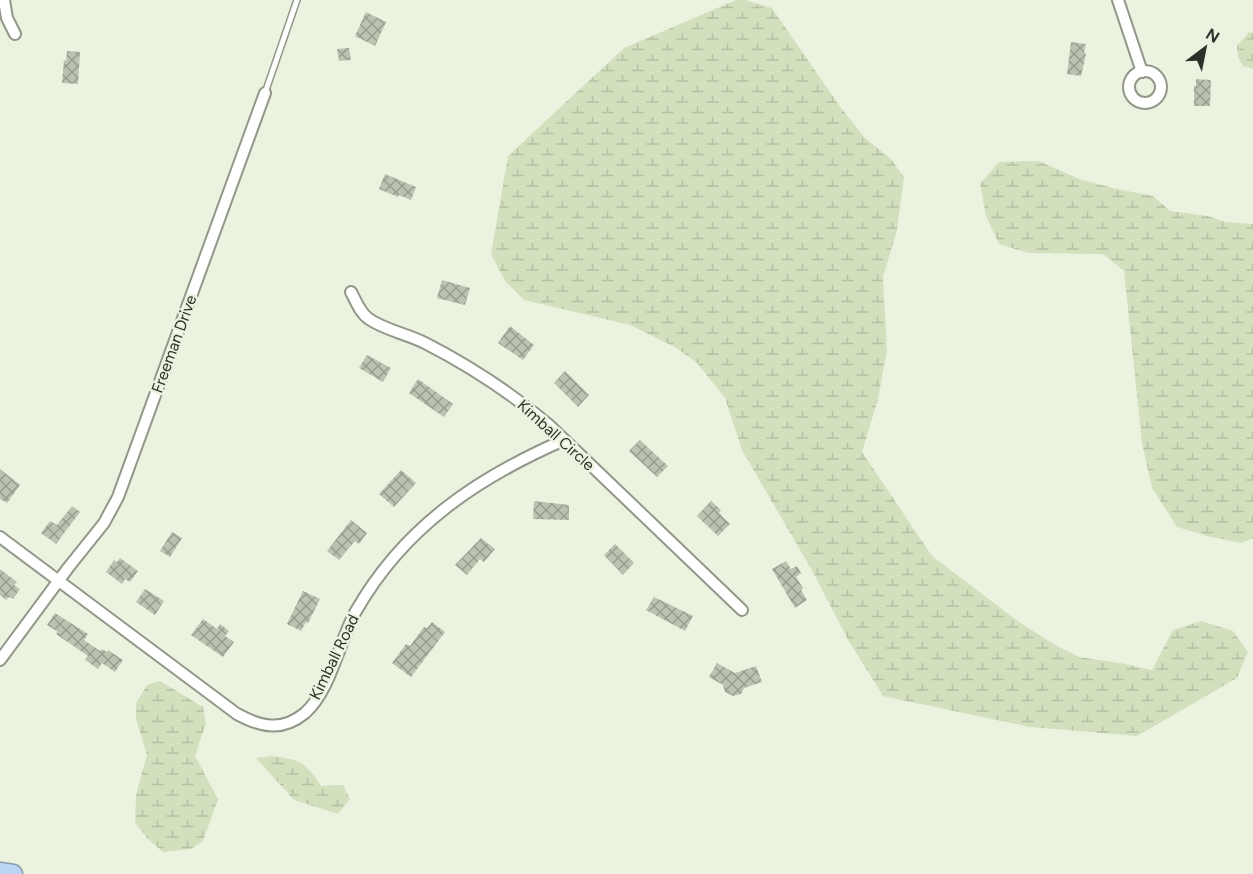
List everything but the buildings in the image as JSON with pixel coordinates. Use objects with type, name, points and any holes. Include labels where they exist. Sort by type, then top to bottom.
[{"type":"highway","points":[[0,872],[13,874]]},
{"type":"street","points":[[4,0],[7,18],[15,34]]},
{"type":"street","points":[[1118,0],[1142,72]]},
{"type":"street","name":"Freeman Drive","points":[[0,660],[104,523],[118,497],[265,93]]},
{"type":"street","name":"Kimball Circle","points":[[351,292],[368,318],[417,339],[481,375],[529,408],[742,610]]},
{"type":"street","name":"Kimball Road","points":[[0,537],[237,714],[267,726],[280,725],[306,712],[317,698],[355,613],[385,568],[405,545],[444,509],[476,485],[509,465],[564,440]]},
{"type":"lane","points":[[265,93],[297,0]]},
{"type":"green space","points":[[736,0],[745,0],[772,8],[841,108],[865,138],[891,159],[904,177],[897,230],[883,277],[887,350],[878,399],[862,452],[932,556],[1019,622],[1079,657],[1152,670],[1173,630],[1201,621],[1233,631],[1248,652],[1237,678],[1137,736],[1030,727],[883,696],[847,638],[814,574],[742,450],[725,398],[697,363],[675,347],[630,325],[524,300],[505,281],[491,254],[508,156],[624,48]]},
{"type":"green space","points":[[1249,32],[1253,33],[1253,69],[1243,66],[1238,57],[1237,46]]},
{"type":"green space","points":[[1039,161],[1079,179],[1153,196],[1170,211],[1208,216],[1226,222],[1253,224],[1253,538],[1241,543],[1177,527],[1152,488],[1142,443],[1124,271],[1103,254],[1028,253],[999,244],[986,216],[980,184],[999,162]]},
{"type":"green space","points":[[160,681],[203,707],[206,723],[195,756],[218,799],[203,841],[191,849],[163,852],[135,823],[136,795],[147,755],[136,719],[136,703],[147,685]]},
{"type":"green space","points":[[271,756],[301,763],[321,786],[343,785],[350,799],[338,814],[294,800],[256,758]]}]
